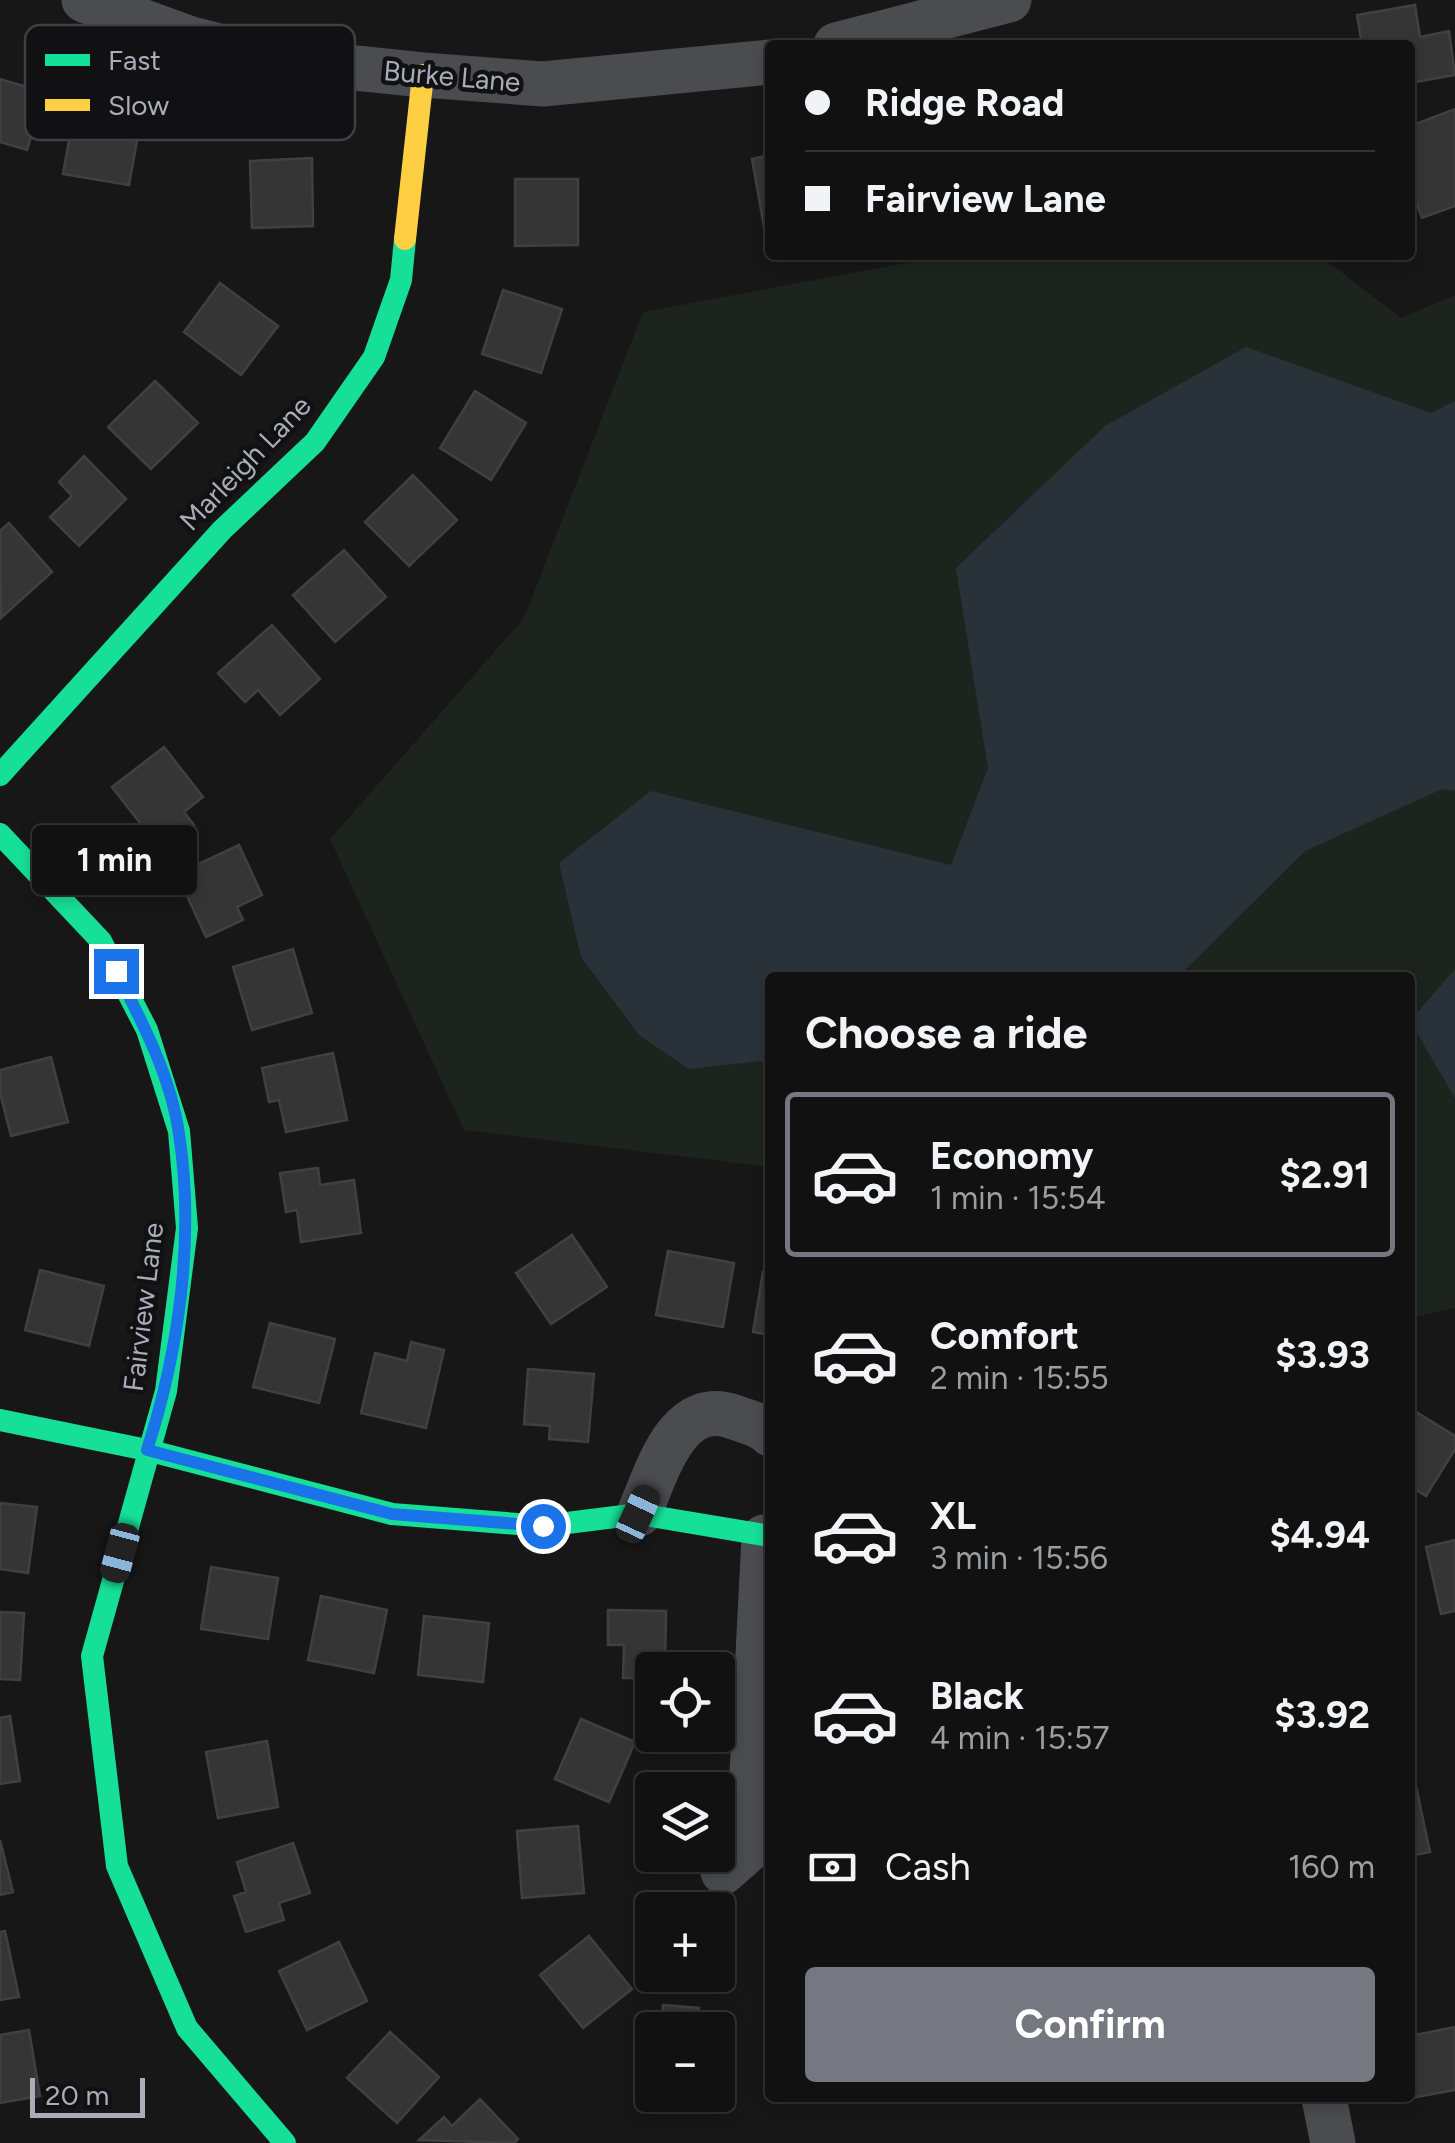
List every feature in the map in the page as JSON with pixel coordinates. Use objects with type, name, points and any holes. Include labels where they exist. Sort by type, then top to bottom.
[{"type":"street","name":"Burke Lane","points":[[84,0],[192,19]]},
{"type":"street","points":[[852,40],[958,6],[1009,0]]},
{"type":"street","name":"Burke Lane","points":[[355,67],[543,84],[765,62]]},
{"type":"street","name":"Marleigh Lane","points":[[0,775],[222,530],[315,442],[374,357],[401,280],[424,74]]},
{"type":"street","name":"Fairview Lane","points":[[0,834],[100,942],[147,1030],[179,1131],[187,1228],[166,1390],[92,1656],[117,1866],[187,2028],[285,2143]]},
{"type":"street","points":[[638,1514],[676,1431],[700,1418],[724,1413],[765,1432]]},
{"type":"street","points":[[0,1420],[147,1450],[392,1514],[543,1526],[638,1514],[765,1537]]},
{"type":"street","points":[[735,1861],[748,1850],[765,1570]]},
{"type":"street","points":[[1325,2102],[1333,2143]]},
{"type":"shaded area","points":[[922,260],[1326,260],[1401,318],[1455,295],[1455,1308],[1415,1317],[1415,972],[765,972],[765,1166],[464,1130],[330,839],[524,618],[643,312]]},
{"type":"shaded area","points":[[1246,347],[1431,413],[1455,401],[1455,791],[1442,789],[1305,851],[1183,972],[765,972],[765,1061],[689,1069],[639,1035],[581,957],[559,863],[651,791],[951,865],[988,768],[956,568],[1105,426]]},
{"type":"shaded area","points":[[1455,969],[1455,1098],[1415,1030],[1415,1015]]},
{"type":"building","points":[[1415,5],[1420,37],[1449,31],[1455,75],[1415,82],[1415,40],[1361,40],[1357,15]]},
{"type":"building","points":[[0,79],[25,86],[25,140],[30,140],[27,150],[0,142]]},
{"type":"building","points":[[1455,109],[1455,206],[1422,218],[1415,199],[1415,124]]},
{"type":"building","points":[[69,140],[137,140],[129,185],[63,174]]},
{"type":"building","points":[[765,156],[765,227],[764,227],[752,159]]},
{"type":"building","points":[[312,158],[313,226],[252,228],[250,161]]},
{"type":"building","points":[[515,179],[578,179],[578,245],[515,246]]},
{"type":"building","points":[[220,283],[278,326],[241,375],[184,332]]},
{"type":"building","points":[[503,290],[562,309],[541,373],[482,354]]},
{"type":"building","points":[[155,381],[198,423],[151,469],[108,427]]},
{"type":"building","points":[[475,391],[526,423],[491,480],[440,448]]},
{"type":"building","points":[[84,456],[126,499],[79,546],[50,517],[72,496],[59,482]]},
{"type":"building","points":[[413,475],[457,520],[409,566],[365,522]]},
{"type":"building","points":[[9,523],[52,572],[1,618],[0,531]]},
{"type":"building","points":[[344,550],[386,597],[335,642],[293,595]]},
{"type":"building","points":[[272,625],[320,679],[280,715],[258,690],[245,702],[218,673]]},
{"type":"building","points":[[164,747],[203,797],[184,812],[194,825],[161,850],[112,787]]},
{"type":"building","points":[[239,845],[262,895],[237,907],[243,920],[206,937],[177,874]]},
{"type":"building","points":[[293,949],[312,1013],[252,1030],[233,967]]},
{"type":"building","points":[[333,1053],[347,1120],[286,1132],[279,1100],[269,1102],[262,1068]]},
{"type":"building","points":[[51,1057],[68,1122],[11,1136],[0,1093],[0,1070]]},
{"type":"building","points":[[318,1168],[320,1185],[354,1180],[361,1233],[301,1242],[297,1210],[286,1212],[280,1173]]},
{"type":"building","points":[[572,1235],[607,1287],[551,1324],[516,1273]]},
{"type":"building","points":[[668,1251],[734,1263],[723,1327],[656,1315]]},
{"type":"building","points":[[40,1270],[104,1286],[89,1346],[25,1330]]},
{"type":"building","points":[[763,1272],[765,1272],[765,1334],[753,1332]]},
{"type":"building","points":[[270,1323],[335,1339],[319,1403],[253,1387]]},
{"type":"building","points":[[411,1342],[444,1350],[426,1428],[361,1413],[375,1353],[407,1361]]},
{"type":"building","points":[[528,1369],[594,1374],[588,1442],[549,1439],[550,1426],[524,1424]]},
{"type":"building","points":[[1415,1411],[1455,1436],[1455,1449],[1426,1496],[1415,1489]]},
{"type":"building","points":[[0,1503],[37,1507],[28,1573],[0,1569]]},
{"type":"building","points":[[1455,1540],[1455,1611],[1441,1614],[1426,1547]]},
{"type":"building","points":[[211,1567],[278,1578],[268,1639],[201,1629]]},
{"type":"building","points":[[321,1596],[387,1610],[374,1673],[308,1660]]},
{"type":"building","points":[[608,1610],[666,1611],[665,1652],[635,1652],[635,1678],[623,1678],[624,1645],[608,1645]]},
{"type":"building","points":[[0,1612],[24,1613],[20,1680],[0,1679]]},
{"type":"building","points":[[424,1616],[489,1623],[483,1682],[418,1675]]},
{"type":"building","points":[[10,1716],[20,1781],[0,1784],[0,1718]]},
{"type":"building","points":[[581,1719],[635,1742],[609,1802],[555,1779]]},
{"type":"building","points":[[267,1741],[278,1807],[218,1818],[206,1752]]},
{"type":"building","points":[[1415,1786],[1430,1852],[1415,1855]]},
{"type":"building","points":[[578,1826],[584,1893],[522,1898],[517,1831]]},
{"type":"building","points":[[0,1840],[13,1892],[0,1895]]},
{"type":"building","points":[[293,1843],[310,1893],[279,1903],[284,1920],[246,1932],[234,1896],[246,1892],[237,1862]]},
{"type":"building","points":[[5,1931],[19,1997],[0,2000],[0,1932]]},
{"type":"building","points":[[589,1936],[632,1989],[583,2028],[540,1975]]},
{"type":"building","points":[[339,1942],[367,2001],[307,2030],[279,1971]]},
{"type":"building","points":[[663,2005],[699,2008],[699,2012],[662,2012]]},
{"type":"building","points":[[1455,2027],[1455,2090],[1415,2097],[1415,2035]]},
{"type":"building","points":[[29,2030],[40,2096],[0,2103],[0,2035]]},
{"type":"building","points":[[390,2032],[439,2077],[397,2123],[347,2078]]},
{"type":"building","points":[[480,2099],[518,2139],[514,2143],[419,2140],[444,2117],[452,2126]]},
{"type":"traffic: fast","points":[[0,775],[222,530],[315,442],[374,357],[401,280],[405,239]]},
{"type":"traffic: fast","points":[[0,834],[101,941],[147,1030],[179,1131],[187,1228],[166,1391],[92,1656],[117,1866],[187,2028],[285,2143]]},
{"type":"traffic: fast","points":[[0,1420],[147,1450],[392,1514],[543,1526],[639,1514],[765,1535]]},
{"type":"traffic: slow","points":[[405,239],[423,75]]},
{"type":"route","points":[[116,971],[147,1030],[179,1131],[187,1228],[166,1390],[147,1450],[392,1514],[543,1526]]}]
